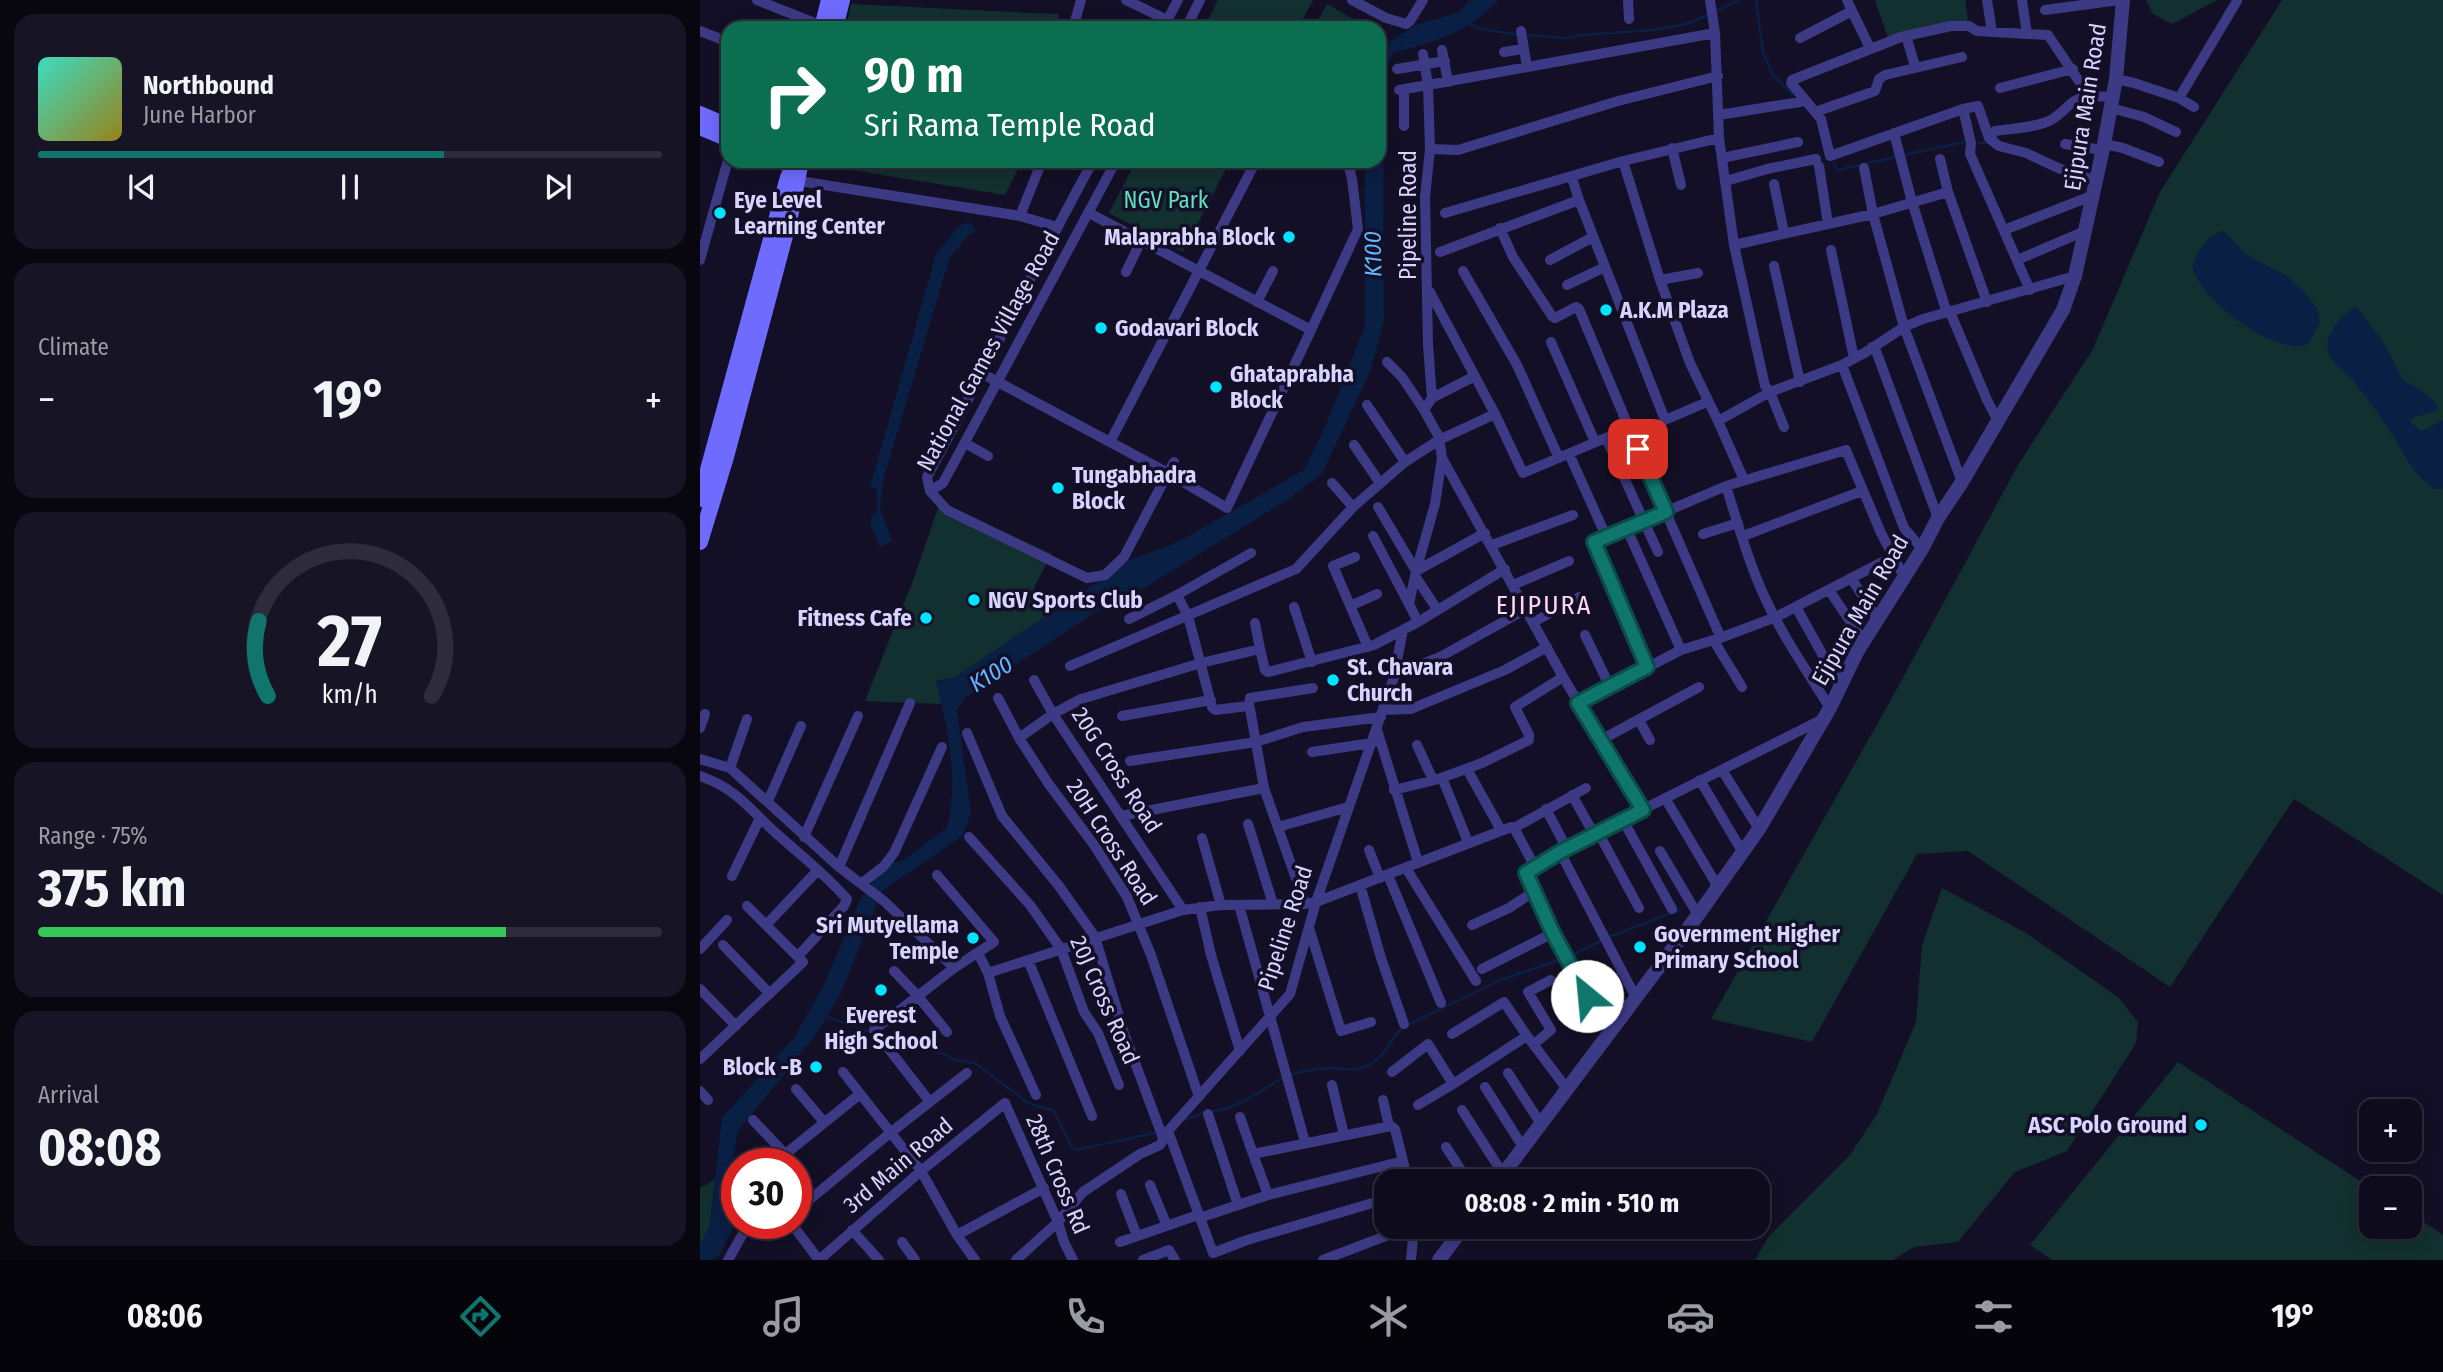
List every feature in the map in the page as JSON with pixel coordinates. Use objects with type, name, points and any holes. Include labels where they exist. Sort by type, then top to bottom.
[{"type":"main road","points":[[827,21],[829,0]]},
{"type":"main road","points":[[830,21],[842,0]]},
{"type":"main road","points":[[700,114],[721,123]]},
{"type":"main road","points":[[700,127],[721,136]]},
{"type":"main road","points":[[700,499],[792,168]]},
{"type":"main road","points":[[700,542],[713,452]]},
{"type":"street","points":[[757,0],[811,21]]},
{"type":"street","points":[[1075,21],[1082,0]]},
{"type":"street","points":[[1126,0],[1160,21]]},
{"type":"street","points":[[1167,21],[1178,0]]},
{"type":"street","points":[[1190,21],[1200,0]]},
{"type":"street","points":[[1352,0],[1402,24],[1410,21],[1423,0]]},
{"type":"street","points":[[1628,0],[1629,19]]},
{"type":"street","points":[[1710,0],[1715,33],[1718,138],[1734,244],[1765,386],[1784,427]]},
{"type":"street","points":[[1987,0],[1992,32]]},
{"type":"street","points":[[2022,0],[2027,34]]},
{"type":"street","points":[[2045,10],[2073,3],[2121,0]]},
{"type":"street","name":"Ejipura Main Road","points":[[1507,1169],[1698,915],[1759,829],[1828,713],[1864,642],[2063,310],[2075,276],[2112,102],[2121,0]]},
{"type":"street","points":[[2179,98],[2237,1]]},
{"type":"street","points":[[1800,38],[1849,5],[1870,48]]},
{"type":"street","points":[[1828,224],[1821,119],[1791,83],[1792,80],[1906,36],[1951,26],[1969,26],[1977,31],[2048,35],[2088,95],[2112,102],[2176,132]]},
{"type":"street","points":[[1521,31],[1527,67]]},
{"type":"street","points":[[700,32],[721,40]]},
{"type":"street","points":[[1404,126],[1402,89],[1715,33]]},
{"type":"street","points":[[1906,36],[1915,66]]},
{"type":"street","points":[[1504,52],[1523,49]]},
{"type":"street","points":[[1397,69],[1424,59],[1443,56],[1448,82]]},
{"type":"street","points":[[1815,112],[1875,91],[1879,79],[1885,75],[1962,57]]},
{"type":"street","name":"Pipeline Road","points":[[1424,59],[1428,86],[1430,149],[1425,197],[1428,345],[1432,398]]},
{"type":"street","points":[[2000,88],[2073,69]]},
{"type":"street","points":[[1430,149],[1458,150],[1618,101],[1717,76]]},
{"type":"street","points":[[2116,79],[2179,98],[2194,107]]},
{"type":"street","points":[[1989,138],[1995,131],[2042,124],[2055,118],[2076,98],[2088,95]]},
{"type":"street","points":[[1719,115],[1806,101]]},
{"type":"street","points":[[1726,181],[1767,169],[1822,159],[1963,109],[1979,107],[1989,138],[1999,146],[2026,153],[2095,188]]},
{"type":"street","points":[[1963,109],[1971,143],[1970,155],[2030,290]]},
{"type":"street","points":[[1894,132],[1912,202],[1945,307],[1950,312],[1998,421]]},
{"type":"street","points":[[1445,213],[1672,148],[1718,138]]},
{"type":"street","points":[[1722,158],[1798,142]]},
{"type":"street","points":[[2065,144],[2123,148],[2159,162]]},
{"type":"street","points":[[1672,148],[1681,185]]},
{"type":"street","points":[[1940,159],[1948,192],[1987,302]]},
{"type":"street","points":[[1623,162],[1689,363],[1744,480]]},
{"type":"street","points":[[1864,167],[1873,214],[1903,327],[1962,482]]},
{"type":"street","points":[[700,260],[705,226],[725,168]]},
{"type":"street","points":[[792,168],[1020,216],[1057,228]]},
{"type":"street","points":[[1020,216],[1039,168]]},
{"type":"street","name":"National Games Village Road","points":[[1089,168],[927,477],[930,491],[943,483],[1112,168]]},
{"type":"street","points":[[1110,442],[1252,168]]},
{"type":"street","points":[[981,373],[1168,473],[1227,508],[1357,229],[1349,168]]},
{"type":"street","points":[[1572,178],[1665,420],[1707,402]]},
{"type":"street","points":[[1774,184],[1784,233]]},
{"type":"street","points":[[2004,230],[2095,188]]},
{"type":"street","points":[[1734,244],[1873,214],[1948,192]]},
{"type":"street","points":[[1440,253],[1579,200]]},
{"type":"street","points":[[1089,213],[1311,330]]},
{"type":"street","points":[[1500,228],[1513,257],[1552,316],[1555,318],[1576,307],[1579,309],[1666,512],[1717,640],[1742,687]]},
{"type":"street","points":[[2017,260],[2085,231]]},
{"type":"street","points":[[1550,260],[1593,237]]},
{"type":"street","points":[[1126,272],[1141,241]]},
{"type":"street","points":[[1831,250],[1854,358]]},
{"type":"street","points":[[1774,266],[1800,382]]},
{"type":"street","points":[[1567,285],[1605,267]]},
{"type":"street","points":[[1257,302],[1273,271]]},
{"type":"street","points":[[1464,271],[1517,365],[1606,536]]},
{"type":"street","points":[[1660,280],[1698,273]]},
{"type":"street","points":[[1718,421],[1770,392],[1842,365],[1903,327],[2075,276]]},
{"type":"street","points":[[1428,290],[1496,414],[1523,473],[1629,428]]},
{"type":"street","points":[[1551,342],[1658,552]]},
{"type":"street","points":[[1872,348],[1876,352],[1938,519]]},
{"type":"street","points":[[1387,362],[1402,377],[1423,410],[1439,440],[1442,458],[1435,504],[1409,604]]},
{"type":"street","points":[[1842,365],[1904,528],[1922,549]]},
{"type":"street","points":[[1423,410],[1432,398],[1475,376]]},
{"type":"street","points":[[1367,405],[1405,463]]},
{"type":"street","points":[[1070,666],[1296,569],[1353,508],[1405,463],[1439,440],[1496,414]]},
{"type":"street","points":[[965,443],[988,456]]},
{"type":"street","points":[[1354,445],[1380,483]]},
{"type":"street","points":[[1647,667],[1595,541],[1726,486],[1846,450],[1881,533],[1904,577]]},
{"type":"street","points":[[1442,458],[1599,741],[1643,810]]},
{"type":"street","points":[[930,491],[947,510],[1087,578],[1105,575],[1124,557],[1174,462]]},
{"type":"street","points":[[1332,483],[1353,508]]},
{"type":"street","points":[[1612,1029],[1587,996],[1553,933],[1526,873],[1596,833],[1828,713],[1765,597],[1726,486]]},
{"type":"street","points":[[1743,536],[1862,491]]},
{"type":"street","points":[[1378,507],[1437,609]]},
{"type":"street","points":[[1492,545],[1573,515]]},
{"type":"street","points":[[1703,534],[1738,523]]},
{"type":"street","points":[[1626,527],[1681,650]]},
{"type":"street","points":[[1415,573],[1485,533]]},
{"type":"street","points":[[1373,536],[1418,622]]},
{"type":"street","points":[[1129,619],[1251,553]]},
{"type":"street","points":[[1578,703],[1681,650],[1717,640],[1776,617],[1894,556]]},
{"type":"street","points":[[1355,557],[1333,566],[1368,647]]},
{"type":"street","points":[[1513,584],[1569,561]]},
{"type":"street","points":[[1255,623],[1265,670],[1268,672],[1368,647],[1418,622],[1505,569]]},
{"type":"street","points":[[1851,578],[1878,620]]},
{"type":"street","points":[[1829,590],[1864,642]]},
{"type":"street","points":[[1350,606],[1377,594]]},
{"type":"street","points":[[1177,595],[1188,617],[1212,707],[1215,710],[1249,707]]},
{"type":"street","points":[[1534,622],[1579,597]]},
{"type":"street","points":[[1294,607],[1312,662]]},
{"type":"street","points":[[1796,607],[1840,686]]},
{"type":"street","points":[[1395,674],[1440,657],[1526,609]]},
{"type":"street","name":"Pipeline Road","points":[[1016,1260],[1058,1222],[1083,1192],[1140,1154],[1160,1145],[1165,1134],[1290,994],[1309,928],[1310,903],[1377,730],[1395,674],[1403,630]]},
{"type":"street","points":[[1585,635],[1610,687]]},
{"type":"street","points":[[1130,761],[1256,742],[1303,727],[1411,709],[1505,670],[1547,647]]},
{"type":"street","name":"20G Cross Road","points":[[1183,910],[1053,714],[1081,699],[1201,663],[1260,649]]},
{"type":"street","points":[[1394,790],[1467,769],[1529,740],[1515,707],[1563,677]]},
{"type":"street","points":[[1019,738],[1053,714],[1034,680]]},
{"type":"street","points":[[1599,741],[1699,687]]},
{"type":"street","points":[[1310,903],[1264,788],[1249,707],[1250,698],[1313,688]]},
{"type":"street","name":"20H Cross Road","points":[[998,698],[1019,738],[1117,881],[1139,923],[1199,1097]]},
{"type":"street","points":[[1122,716],[1211,700]]},
{"type":"street","points":[[839,867],[910,703]]},
{"type":"street","points":[[700,728],[705,714]]},
{"type":"street","points":[[804,837],[858,716]]},
{"type":"street","points":[[730,768],[747,719]]},
{"type":"street","points":[[1639,720],[1650,740]]},
{"type":"street","points":[[768,801],[801,726]]},
{"type":"street","points":[[1377,730],[1418,862]]},
{"type":"street","points":[[967,733],[1002,816],[1096,937],[1124,1033],[1213,1253],[1247,1240],[1374,1203]]},
{"type":"street","points":[[1312,752],[1372,743]]},
{"type":"street","points":[[1418,745],[1438,779],[1468,842]]},
{"type":"street","points":[[865,886],[894,853],[942,747]]},
{"type":"street","points":[[700,759],[730,768],[804,837],[884,901],[954,968]]},
{"type":"street","points":[[1467,769],[1501,830]]},
{"type":"street","points":[[1722,769],[1759,829]]},
{"type":"street","points":[[700,776],[721,784],[741,797],[760,818],[846,897],[847,901],[799,955]]},
{"type":"street","points":[[1700,780],[1743,853]]},
{"type":"street","points":[[1121,816],[1264,788]]},
{"type":"street","points":[[988,974],[1183,910],[1221,905],[1310,903],[1468,842],[1514,828],[1586,788]]},
{"type":"street","points":[[1573,795],[1639,908]]},
{"type":"street","points":[[1665,798],[1718,887]]},
{"type":"street","points":[[1278,827],[1348,807]]},
{"type":"street","points":[[1546,809],[1605,939],[1636,998]]},
{"type":"street","points":[[732,876],[760,818]]},
{"type":"street","points":[[1623,820],[1672,909]]},
{"type":"street","points":[[1248,824],[1273,904]]},
{"type":"street","points":[[1514,828],[1535,867]]},
{"type":"street","name":"20J Cross Road","points":[[969,836],[1030,905],[1062,948],[1084,1012],[1098,1032],[1119,1085]]},
{"type":"street","points":[[1202,838],[1221,905]]},
{"type":"street","points":[[1369,850],[1384,876],[1441,1003]]},
{"type":"street","points":[[1660,851],[1698,915]]},
{"type":"street","points":[[1406,868],[1476,981]]},
{"type":"street","points":[[767,924],[818,870]]},
{"type":"street","points":[[930,1102],[874,1030],[917,995],[994,942],[937,875]]},
{"type":"street","points":[[1360,885],[1381,958],[1405,1024]]},
{"type":"street","points":[[1472,925],[1508,908],[1533,892]]},
{"type":"street","points":[[1239,905],[1305,1142]]},
{"type":"street","points":[[700,1059],[803,962],[799,955],[747,906]]},
{"type":"street","points":[[1200,907],[1211,955],[1240,1051]]},
{"type":"street","points":[[700,949],[727,920]]},
{"type":"street","points":[[1309,928],[1341,1031],[1371,1022]]},
{"type":"street","points":[[1482,968],[1553,933]]},
{"type":"street","points":[[723,945],[770,994]]},
{"type":"street","points":[[978,953],[988,974],[1000,1016],[1036,1095]]},
{"type":"street","points":[[1028,960],[1092,1116]]},
{"type":"street","points":[[894,971],[947,1032]]},
{"type":"street","points":[[1418,1105],[1551,1030],[1528,992],[1551,980]]},
{"type":"street","points":[[700,989],[736,1026]]},
{"type":"street","points":[[1452,1034],[1504,1002],[1567,1089]]},
{"type":"street","points":[[1392,1072],[1428,1044],[1453,1084]]},
{"type":"street","points":[[843,1072],[920,1171],[957,1235],[975,1260]]},
{"type":"street","points":[[812,1198],[967,1073]]},
{"type":"street","points":[[1508,1073],[1541,1124]]},
{"type":"street","points":[[1332,1085],[1344,1135]]},
{"type":"street","points":[[1485,1087],[1523,1147]]},
{"type":"street","points":[[796,1089],[824,1122]]},
{"type":"street","points":[[700,1091],[708,1100]]},
{"type":"street","points":[[792,1148],[860,1094]]},
{"type":"street","points":[[1383,1100],[1389,1126]]},
{"type":"street","name":"3rd Main Road","points":[[819,1260],[920,1171],[1005,1103]]},
{"type":"street","name":"28th Cross Rd","points":[[1005,1103],[1073,1260]]},
{"type":"street","points":[[1462,1110],[1495,1169]]},
{"type":"street","points":[[1208,1114],[1238,1205]]},
{"type":"street","points":[[1240,1116],[1268,1195]]},
{"type":"street","points":[[753,1120],[779,1148]]},
{"type":"street","points":[[1253,1154],[1389,1126],[1395,1129],[1406,1169]]},
{"type":"street","points":[[1446,1147],[1460,1169]]},
{"type":"street","points":[[1120,1242],[1268,1195],[1404,1161]]},
{"type":"street","points":[[1143,1260],[1172,1255],[1150,1185]]},
{"type":"street","points":[[957,1235],[1044,1188]]},
{"type":"street","points":[[1121,1194],[1138,1236]]},
{"type":"street","points":[[852,1230],[879,1260]]},
{"type":"street","points":[[728,1260],[740,1239]]},
{"type":"street","points":[[803,1239],[819,1260]]},
{"type":"street","points":[[1322,1260],[1379,1239]]},
{"type":"street","points":[[1411,1239],[1411,1260]]},
{"type":"street","points":[[1440,1260],[1455,1239]]},
{"type":"street","points":[[902,1242],[915,1260]]},
{"type":"green space","points":[[1218,0],[1313,0],[1302,21],[1208,21]]},
{"type":"green space","points":[[1875,0],[1965,0],[1968,21],[1888,38]]},
{"type":"green space","points":[[2146,0],[2217,0],[2172,24],[2153,14]]},
{"type":"green space","points":[[2282,0],[2443,0],[2443,895],[2294,799],[2170,987],[1968,851],[1917,854],[1812,1042],[1711,1019],[1893,696],[2018,465],[2093,349],[2160,192]]},
{"type":"green space","points":[[851,4],[1059,14],[1058,21],[847,21]]},
{"type":"green space","points":[[1327,4],[1357,21],[1318,21]]},
{"type":"green space","points":[[840,168],[1018,168],[1005,195]]},
{"type":"green space","name":"NGV Park","points":[[1132,168],[1226,168],[1183,252],[1109,213]]},
{"type":"green space","name":"NGV Sports Club","points":[[940,502],[1052,554],[1034,587],[1051,613],[954,678],[936,681],[942,704],[865,701],[914,578]]},
{"type":"green space","points":[[1942,888],[2026,933],[2118,997],[2138,1022],[2136,1043],[2067,1151],[2015,1172],[1958,1242],[1914,1247],[1893,1260],[1755,1260],[1770,1235],[1850,1155],[1877,1114],[1916,1022],[1922,945]]},
{"type":"green space","name":"ASC Polo Ground","points":[[2178,1062],[2359,1180],[2359,1239],[2422,1239],[2422,1221],[2443,1235],[2443,1260],[2052,1260],[2030,1245]]},
{"type":"green space","points":[[715,1179],[710,1224],[700,1246],[700,1188]]},
{"type":"water","name":"K100","points":[[1470,0],[1498,0],[1488,11],[1464,28],[1423,45],[1394,53],[1386,68],[1386,44],[1416,25],[1459,12]]},
{"type":"water","name":"K100","points":[[1365,168],[1383,168],[1384,321],[1370,372],[1322,474],[1287,500],[1128,598],[1111,602],[966,697],[957,710],[971,813],[962,836],[882,891],[840,995],[815,1036],[738,1131],[735,1148],[721,1148],[721,1239],[728,1239],[720,1254],[713,1260],[700,1260],[700,1246],[710,1224],[722,1118],[794,1038],[824,985],[859,902],[873,882],[893,862],[902,861],[947,828],[952,773],[948,736],[936,681],[954,678],[1132,559],[1176,543],[1304,470],[1326,425],[1365,325]]},
{"type":"water","points":[[969,222],[976,231],[968,236],[950,257],[884,477],[880,508],[892,541],[880,547],[871,526],[871,516],[877,513],[877,489],[870,487],[936,254],[959,226]]},
{"type":"water","points":[[2224,231],[2255,260],[2286,275],[2317,308],[2320,323],[2309,343],[2296,346],[2279,343],[2260,334],[2223,308],[2197,279],[2192,266],[2200,249],[2212,236]]},
{"type":"water","points":[[2355,307],[2384,343],[2403,380],[2437,404],[2438,409],[2435,411],[2409,421],[2421,431],[2443,420],[2443,489],[2434,489],[2420,477],[2374,408],[2353,380],[2329,355],[2327,345],[2331,332]]},
{"type":"waterway","points":[[1714,12],[1739,0]]},
{"type":"waterway","points":[[1756,0],[1763,52],[1773,75],[1793,95]]},
{"type":"waterway","points":[[1525,35],[1566,38],[1653,30],[1686,24],[1708,15]]},
{"type":"waterway","points":[[1470,24],[1477,28],[1518,35]]},
{"type":"waterway","points":[[1904,155],[1964,142]]},
{"type":"waterway","points":[[1979,143],[1988,143]]},
{"type":"waterway","points":[[1834,163],[1837,170],[1896,157]]},
{"type":"waterway","points":[[1607,938],[1679,910]]},
{"type":"waterway","points":[[1570,956],[1601,941]]},
{"type":"waterway","points":[[1408,1025],[1500,980],[1562,959]]},
{"type":"waterway","points":[[824,1016],[871,1032]]},
{"type":"waterway","points":[[1288,1075],[1321,1069],[1354,1069],[1369,1065],[1402,1028]]},
{"type":"waterway","points":[[884,1035],[947,1055],[954,1060],[975,1063],[1028,1103],[1054,1111],[1076,1150],[1159,1132]]},
{"type":"waterway","points":[[1210,1112],[1239,1103],[1282,1078]]},
{"type":"waterway","points":[[1184,1120],[1204,1113]]},
{"type":"place","name":"Eye Level Learning Center","points":[[720,213]]},
{"type":"place","name":"Malaprabha Block","points":[[1289,237]]},
{"type":"place","name":"A.K.M Plaza","points":[[1606,310]]},
{"type":"place","name":"Godavari Block","points":[[1101,328]]},
{"type":"place","name":"Ghataprabha Block","points":[[1216,387]]},
{"type":"place","name":"Tungabhadra Block","points":[[1058,488]]},
{"type":"place","name":"NGV Sports Club","points":[[974,600]]},
{"type":"place","name":"Fitness Cafe","points":[[926,618]]},
{"type":"place","name":"St. Chavara Church","points":[[1333,680]]},
{"type":"place","name":"Sri Mutyellama Temple","points":[[973,938]]},
{"type":"place","name":"Government Higher Primary School","points":[[1640,947]]},
{"type":"place","name":"Everest High School","points":[[881,990]]},
{"type":"place","name":"Block -B","points":[[816,1067]]},
{"type":"place","name":"ASC Polo Ground","points":[[2201,1125]]},
{"type":"district","name":"EJIPURA","points":[[1544,605]]},
{"type":"route","points":[[1587,996],[1553,933],[1526,873],[1560,852],[1643,810],[1578,703],[1647,667],[1594,544],[1606,536],[1666,512],[1638,449]]}]
